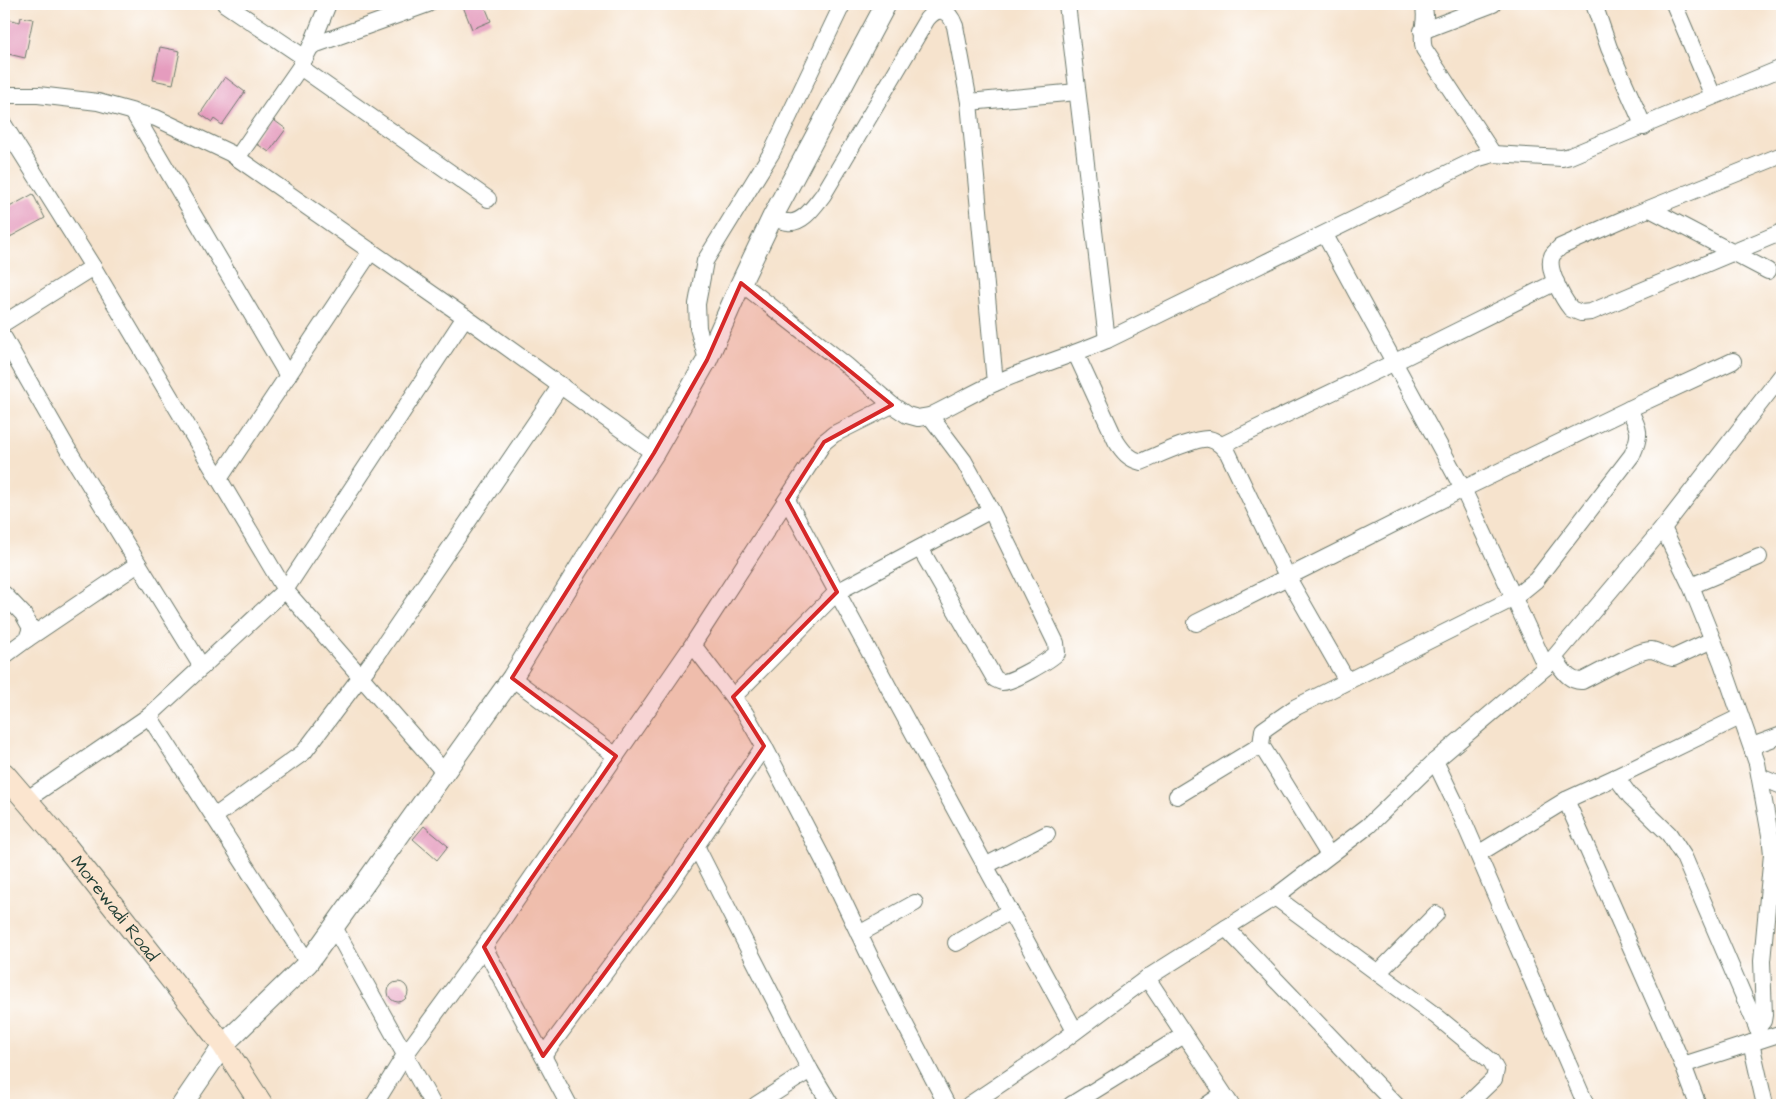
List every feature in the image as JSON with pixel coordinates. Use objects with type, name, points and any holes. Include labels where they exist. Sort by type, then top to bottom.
[{"type":"main road","name":"Morewadi Road","points":[[4,774],[65,846],[223,1045],[262,1105]]},
{"type":"street","points":[[226,4],[305,57],[488,199]]},
{"type":"street","points":[[237,158],[305,57],[328,4]]},
{"type":"street","points":[[305,57],[428,4]]},
{"type":"street","points":[[182,1105],[223,1045],[308,963],[512,678],[583,562],[654,453],[707,360],[772,218],[886,4]]},
{"type":"street","points":[[1067,4],[1107,340]]},
{"type":"street","points":[[1423,4],[1425,20],[1421,39],[1424,50],[1493,154]]},
{"type":"street","points":[[1422,31],[1493,4]]},
{"type":"street","points":[[1594,4],[1609,48],[1644,127]]},
{"type":"street","points":[[1674,4],[1713,96]]},
{"type":"street","points":[[707,360],[698,328],[697,304],[705,261],[772,152],[842,5]]},
{"type":"street","points":[[772,218],[789,223],[797,221],[817,203],[927,20],[932,13],[946,12],[951,17],[955,26],[968,102],[995,383]]},
{"type":"street","points":[[741,283],[846,365],[892,405],[907,415],[918,418],[930,416],[995,383],[1076,354],[1107,340],[1479,158],[1493,154],[1562,158],[1570,156],[1644,127],[1782,68]]},
{"type":"street","points":[[968,102],[1077,92]]},
{"type":"street","points":[[4,95],[38,95],[98,102],[156,118],[230,153],[465,316],[654,453]]},
{"type":"street","points":[[133,112],[288,376]]},
{"type":"street","points":[[4,125],[93,267],[285,590],[444,772]]},
{"type":"street","points":[[1782,155],[1560,247],[1552,256],[1550,264],[1556,282],[1571,309],[1581,313],[1591,312],[1782,232]]},
{"type":"street","points":[[1650,209],[1768,271]]},
{"type":"street","points":[[1325,235],[1463,489],[1514,598],[1550,662],[1576,682],[1582,681],[1642,652],[1656,651],[1667,658],[1673,658],[1712,640]]},
{"type":"street","points":[[219,479],[371,251]]},
{"type":"street","points":[[4,323],[93,267]]},
{"type":"street","points":[[1222,445],[1556,282]]},
{"type":"street","points":[[26,800],[149,716],[285,590],[465,316]]},
{"type":"street","points":[[4,338],[67,448],[202,667]]},
{"type":"street","points":[[1076,354],[1116,441],[1122,451],[1132,459],[1142,462],[1200,439],[1211,439],[1222,445],[1228,453],[1288,578],[1347,681]]},
{"type":"street","points":[[1196,623],[1463,489],[1733,361]]},
{"type":"street","points":[[969,1105],[993,1099],[1075,1031],[1147,978],[1274,897],[1368,826],[1435,761],[1550,662],[1663,528],[1782,375]]},
{"type":"street","points":[[214,817],[304,752],[377,655],[561,385]]},
{"type":"street","points":[[374,1105],[405,1054],[484,947],[693,645],[824,442],[834,434],[892,405]]},
{"type":"street","points":[[1329,855],[1261,745],[1263,730],[1296,707],[1514,598],[1536,580],[1632,455],[1639,441],[1638,428],[1629,409]]},
{"type":"street","points":[[920,548],[995,679],[1002,682],[1012,680],[1051,659],[1057,653],[1056,643],[964,461],[930,416]]},
{"type":"street","points":[[786,500],[1075,1031]]},
{"type":"street","points":[[732,697],[836,592],[990,510]]},
{"type":"street","points":[[1663,528],[1691,586],[1752,746],[1760,777],[1772,854],[1762,961],[1764,1015],[1757,1037]]},
{"type":"street","points":[[1691,586],[1759,557]]},
{"type":"street","points":[[4,656],[138,564]]},
{"type":"street","points":[[4,594],[23,614],[31,628],[27,639]]},
{"type":"street","points":[[693,645],[745,713],[764,746],[947,1105]]},
{"type":"street","points":[[512,678],[616,756]]},
{"type":"street","points":[[149,716],[308,963]]},
{"type":"street","points":[[1478,854],[1566,800],[1740,717]]},
{"type":"street","points":[[1752,746],[1782,735]]},
{"type":"street","points":[[1177,796],[1261,745]]},
{"type":"street","points":[[543,1056],[667,889],[764,746]]},
{"type":"street","points":[[1435,761],[1478,854],[1586,1105]]},
{"type":"street","points":[[1616,777],[1630,796],[1669,834],[1684,858],[1757,1037],[1765,1105]]},
{"type":"street","points":[[1760,777],[1782,786]]},
{"type":"street","points":[[1566,800],[1683,1065],[1698,1105]]},
{"type":"street","points":[[985,866],[1047,834]]},
{"type":"street","points":[[696,846],[810,1070],[831,1105]]},
{"type":"street","points":[[1274,897],[1444,1022],[1492,1061],[1496,1070],[1494,1079],[1468,1105]]},
{"type":"street","points":[[859,934],[915,903]]},
{"type":"street","points":[[956,943],[1010,911]]},
{"type":"street","points":[[1378,973],[1436,914]]},
{"type":"street","points":[[334,927],[433,1105]]},
{"type":"street","points":[[1226,928],[1396,1105]]},
{"type":"street","points":[[484,947],[569,1105]]},
{"type":"street","points":[[1147,978],[1227,1100],[1207,1105]]},
{"type":"street","points":[[1683,1065],[1757,1037],[1782,1033]]},
{"type":"street","points":[[1071,1105],[1184,1035]]},
{"type":"street","points":[[756,1105],[810,1070]]},
{"type":"highlighted area","points":[[741,283],[892,405],[824,442],[787,500],[837,592],[733,697],[764,746],[667,889],[543,1056],[484,947],[616,756],[512,678],[654,453],[707,360]]},
{"type":"building","points":[[462,4],[484,4],[491,21],[472,29]]},
{"type":"building","points":[[21,17],[33,19],[25,58],[4,53],[8,19],[20,22]]},
{"type":"building","points":[[160,47],[180,51],[173,84],[153,80]]},
{"type":"building","points":[[225,77],[245,92],[222,125],[214,119],[212,122],[200,114]]},
{"type":"building","points":[[271,118],[286,129],[269,152],[254,142]]},
{"type":"building","points":[[33,194],[45,218],[10,237],[4,224],[4,210]]},
{"type":"building","points":[[424,826],[448,846],[437,860],[413,839]]},
{"type":"building","points":[[398,982],[405,985],[408,992],[405,999],[398,1002],[391,999],[388,992],[391,985]]}]
